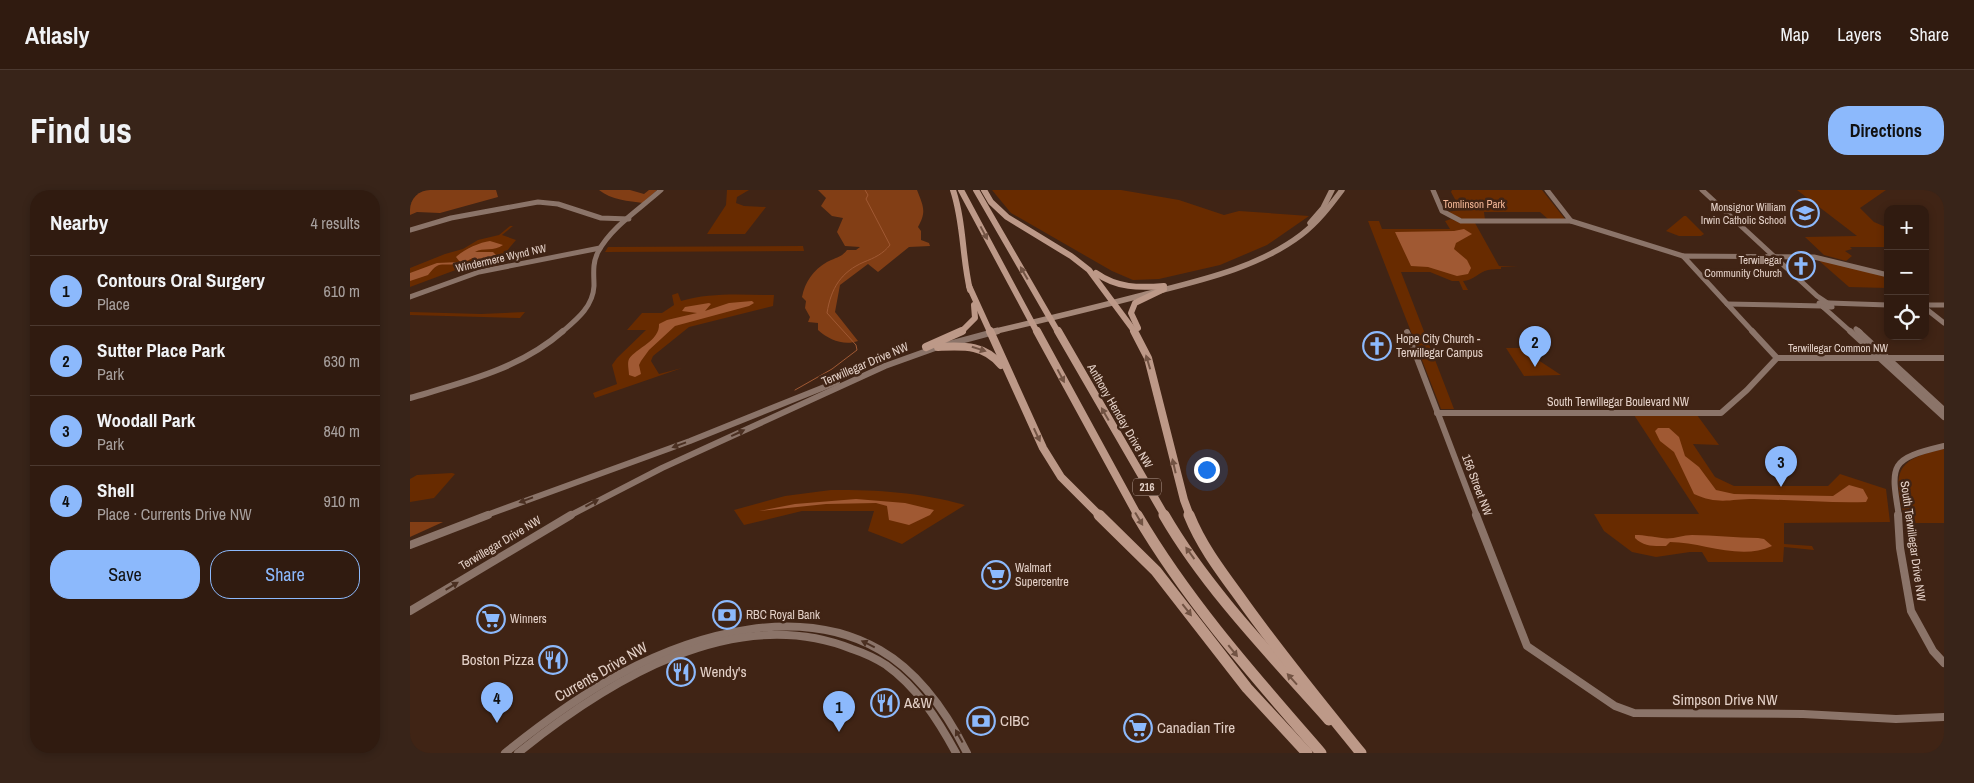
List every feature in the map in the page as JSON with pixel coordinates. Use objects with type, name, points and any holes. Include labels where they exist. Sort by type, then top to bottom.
[{"type":"highway","points":[[926,348],[956,335],[972,323],[976,313],[963,259],[961,215],[953,190]]},
{"type":"highway","name":"216","points":[[961,190],[1111,470],[1146,530],[1183,586],[1234,653],[1322,753]]},
{"type":"highway","name":"Anthony Henday Drive NW","points":[[976,190],[1152,497],[1184,546],[1257,639],[1361,753]]},
{"type":"highway","points":[[984,190],[991,202],[1007,217],[1113,284],[1124,287],[1165,287]]},
{"type":"highway","points":[[1089,270],[1143,345]]},
{"type":"highway","points":[[969,286],[1043,448],[1061,477],[1156,571],[1247,688],[1308,753]]},
{"type":"highway","points":[[1165,287],[1140,300],[1131,313],[1139,331],[1155,385],[1184,500],[1195,530],[1206,551],[1268,637],[1361,753]]},
{"type":"highway","points":[[938,347],[968,346],[982,348],[995,356],[1009,375]]},
{"type":"main road","name":"Terwillegar Drive NW","points":[[989,332],[1165,287],[1220,271],[1263,255],[1295,235],[1312,221],[1325,204],[1332,190]]},
{"type":"main road","name":"Terwillegar Drive NW","points":[[1165,287],[1221,274],[1266,256],[1316,224],[1331,208],[1342,190]]},
{"type":"street","points":[[410,398],[510,366],[552,341],[580,315],[591,301],[594,292],[594,263],[600,248],[608,238],[661,190]]},
{"type":"street","points":[[1433,190],[1442,211],[1463,221],[1571,221],[1675,256],[1826,258],[1884,274]]},
{"type":"street","points":[[1547,190],[1571,221]]},
{"type":"street","points":[[1698,190],[1772,256],[1944,417]]},
{"type":"street","points":[[1702,190],[1727,215]]},
{"type":"street","points":[[410,230],[451,218],[538,202],[558,204],[601,218],[629,219]]},
{"type":"street","name":"Windermere Wynd NW","points":[[410,297],[479,272],[600,248]]},
{"type":"street","name":"Terwillegar Common NW","points":[[1683,256],[1777,358],[1944,358]]},
{"type":"street","points":[[1728,304],[1884,305]]},
{"type":"street","points":[[1825,305],[1888,358],[1944,410]]},
{"type":"street","points":[[1929,306],[1944,305]]},
{"type":"street","points":[[1929,310],[1944,323]]},
{"type":"street","name":"Terwillegar Drive NW","points":[[410,611],[553,524],[627,485],[857,378],[938,347],[989,332]]},
{"type":"street","name":"Terwillegar Drive NW","points":[[410,545],[456,526],[690,441],[880,364],[926,348],[989,332]]},
{"type":"street","name":"156 Street NW","points":[[1407,332],[1527,646]]},
{"type":"street","name":"South Terwillegar Boulevard NW","points":[[1437,413],[1721,413],[1747,390],[1777,358]]},
{"type":"street","name":"South Terwillegar Drive NW","points":[[1944,446],[1914,453],[1905,458],[1896,468],[1893,479],[1899,518],[1900,548],[1911,611],[1933,651],[1944,663]]},
{"type":"street","name":"Currents Drive NW","points":[[505,753],[580,698],[636,666],[670,651],[712,637],[736,632],[773,628],[797,628],[854,638],[884,653],[916,680],[931,696],[950,720],[967,753]]},
{"type":"street","name":"Currents Drive NW","points":[[518,753],[557,721],[582,704],[656,663],[718,642],[767,635],[803,635],[825,639],[857,648],[875,658],[899,677],[920,698],[942,725],[956,753]]},
{"type":"street","name":"Simpson Drive NW","points":[[1527,646],[1615,706],[1634,714],[1803,714],[1896,719],[1944,717]]},
{"type":"green space","points":[[727,190],[749,190],[737,197],[736,203],[744,206],[766,207],[745,234],[707,234],[726,205]]},
{"type":"green space","points":[[992,190],[1121,190],[1179,200],[1224,215],[1239,211],[1309,216],[1267,245],[1220,265],[1159,279],[1133,280],[1112,271],[1011,213]]},
{"type":"green space","name":"Tomlinson Park","points":[[1452,190],[1542,190],[1565,219],[1548,219],[1540,212],[1484,212],[1485,220],[1465,220],[1446,212],[1461,210],[1451,192]]},
{"type":"green space","points":[[1797,190],[1886,190],[1860,208],[1874,222],[1884,226],[1884,247],[1850,247],[1852,249],[1845,251],[1852,256],[1846,261],[1824,255],[1805,237],[1857,236]]},
{"type":"green space","points":[[1684,216],[1704,234],[1701,236],[1679,236],[1666,231]]},
{"type":"green space","points":[[1451,219],[1461,223],[1475,223],[1499,266],[1518,267],[1501,267],[1501,269],[1488,270],[1470,280],[1463,281],[1468,290],[1463,290],[1459,281],[1452,281],[1430,272],[1401,272],[1454,409],[1441,409],[1368,221],[1379,221],[1382,229],[1450,229],[1445,221]]},
{"type":"green space","points":[[510,226],[513,226],[502,235],[516,240],[501,258],[499,265],[465,272],[461,268],[410,287],[410,268],[463,249],[478,240],[499,235]]},
{"type":"green space","points":[[803,246],[804,251],[605,252],[608,247]]},
{"type":"green space","points":[[1817,259],[1884,276],[1884,288],[1849,287]]},
{"type":"green space","points":[[678,293],[681,301],[715,295],[774,295],[773,306],[689,327],[653,356],[651,361],[659,374],[682,368],[595,398],[593,393],[617,384],[612,365],[646,330],[627,330],[642,313],[662,313],[674,305],[672,295]]},
{"type":"green space","points":[[410,312],[481,314],[525,312],[520,318],[410,315]]},
{"type":"green space","points":[[1506,348],[1520,348],[1561,375],[1524,376]]},
{"type":"green space","points":[[1634,415],[1697,415],[1719,445],[1693,444],[1715,477],[1734,486],[1828,486],[1840,474],[1886,489],[1890,522],[1784,523],[1784,544],[1812,546],[1814,550],[1784,547],[1783,562],[1708,562],[1702,552],[1656,557],[1632,552],[1604,531],[1594,514],[1699,514]]},
{"type":"green space","points":[[1944,449],[1944,523],[1906,523],[1899,493],[1900,473],[1905,465],[1914,459],[1926,453]]},
{"type":"green space","points":[[455,474],[434,498],[410,502],[410,479],[417,475]]},
{"type":"green space","points":[[831,490],[899,493],[931,497],[965,505],[902,544],[868,531],[874,511],[802,511],[744,525],[734,510],[785,496]]},
{"type":"shaded area","points":[[410,190],[496,190],[498,197],[440,213],[417,212],[410,215]]},
{"type":"shaded area","points":[[599,190],[630,190],[644,194],[649,190],[657,190],[643,203],[615,198]]},
{"type":"shaded area","points":[[818,190],[917,190],[922,205],[923,212],[918,227],[921,231],[921,240],[929,243],[930,246],[909,247],[878,272],[868,264],[840,285],[835,312],[858,341],[847,343],[832,339],[818,330],[818,323],[808,322],[810,317],[805,308],[806,301],[802,297],[808,281],[827,262],[845,253],[847,250],[856,250],[860,247],[845,246],[837,232],[843,218],[832,216],[821,206],[826,198]]},
{"type":"shaded area","points":[[1464,229],[1472,234],[1456,243],[1454,249],[1467,260],[1471,268],[1468,274],[1457,276],[1428,267],[1411,266],[1395,232],[1454,231]]},
{"type":"shaded area","points":[[490,241],[503,245],[475,252],[493,252],[496,255],[482,262],[473,258],[459,264],[438,265],[428,275],[410,281],[410,273],[437,263],[460,262],[456,257],[459,254],[467,249]]},
{"type":"shaded area","points":[[752,301],[754,303],[749,306],[675,326],[649,350],[641,361],[639,365],[641,374],[635,377],[629,375],[629,359],[652,340],[656,335],[659,324],[667,320],[697,313],[682,311],[685,307],[711,304],[705,311],[729,303]]},
{"type":"shaded area","points":[[1658,428],[1669,428],[1679,437],[1685,456],[1699,467],[1716,490],[1734,494],[1833,496],[1849,485],[1863,489],[1868,498],[1866,502],[1824,502],[1754,499],[1724,501],[1702,497],[1694,494],[1674,452],[1660,441],[1655,431]]},
{"type":"shaded area","points":[[856,499],[905,503],[934,510],[930,515],[909,525],[889,520],[887,506],[876,503],[826,504],[759,511],[795,504]]},
{"type":"shaded area","points":[[410,522],[443,522],[410,537]]},
{"type":"shaded area","points":[[1635,535],[1666,538],[1692,535],[1758,538],[1764,539],[1772,546],[1747,552],[1670,542],[1666,546],[1653,546],[1642,543],[1635,538]]},
{"type":"waterway","points":[[795,390],[832,369],[857,350],[856,345],[827,313],[834,289],[843,276],[856,266],[875,257],[890,245],[866,199],[868,195],[865,190]]},
{"type":"place","name":"Monsignor William Irwin Catholic School","points":[[1805,213]]},
{"type":"place","name":"Terwillegar Community Church","points":[[1801,266]]},
{"type":"place","name":"Hope City Church - Terwillegar Campus","points":[[1377,346]]},
{"type":"place","name":"Sutter Place Park","points":[[1535,367]]},
{"type":"place","name":"Woodall Park","points":[[1781,487]]},
{"type":"place","name":"Walmart Supercentre","points":[[996,575]]},
{"type":"place","name":"RBC Royal Bank","points":[[727,615]]},
{"type":"place","name":"Winners","points":[[491,619]]},
{"type":"place","name":"Boston Pizza","points":[[553,660]]},
{"type":"place","name":"Wendy's","points":[[681,672]]},
{"type":"place","name":"A&W","points":[[885,703]]},
{"type":"place","name":"CIBC","points":[[981,721]]},
{"type":"place","name":"Shell","points":[[497,723]]},
{"type":"place","name":"Canadian Tire","points":[[1138,728]]},
{"type":"place","name":"Contours Oral Surgery","points":[[839,732]]}]
